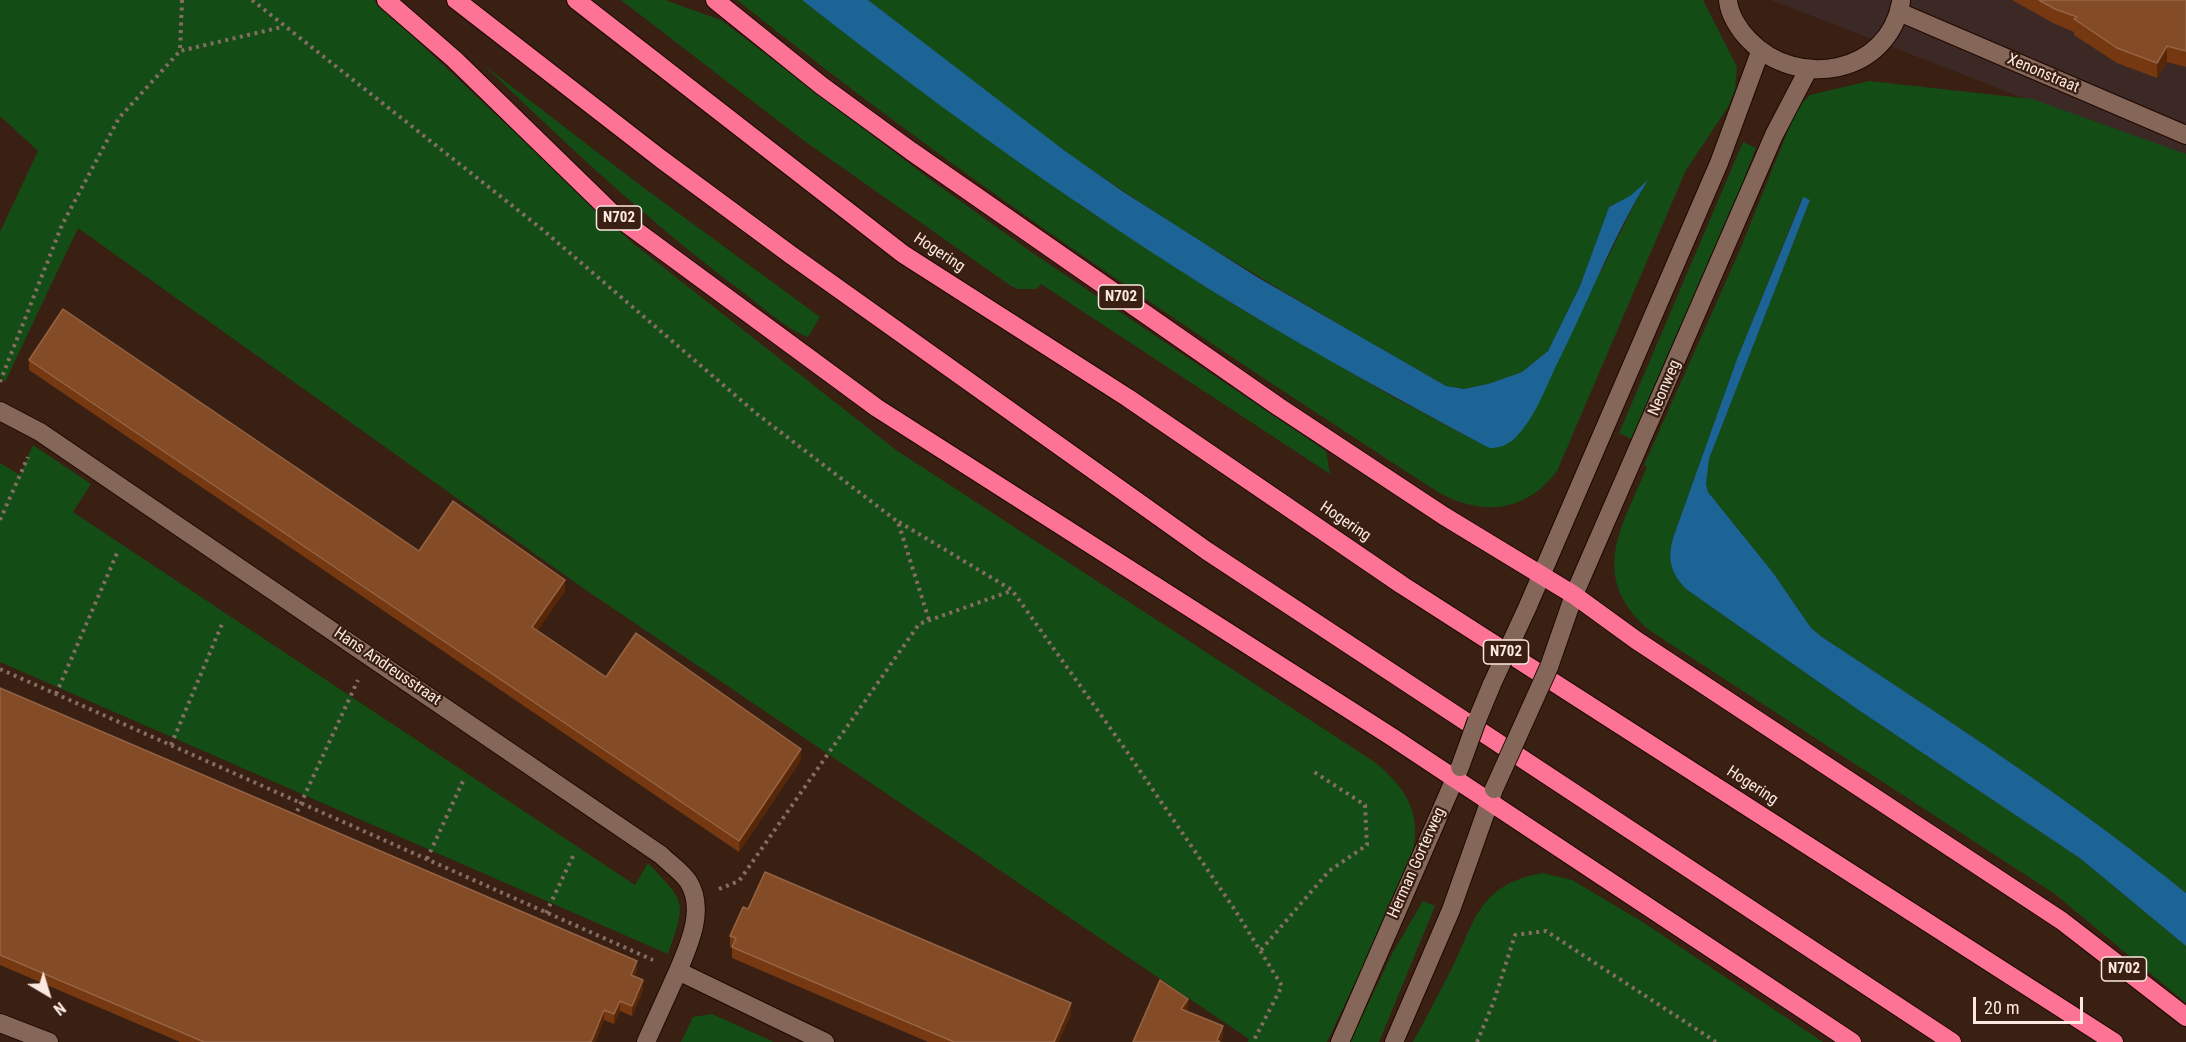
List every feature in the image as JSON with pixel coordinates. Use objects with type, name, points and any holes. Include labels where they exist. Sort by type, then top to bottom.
[{"type":"highway","name":"N702","points":[[386,0],[454,59],[612,213],[877,408],[1492,795],[1852,1042]]},
{"type":"highway","points":[[456,0],[661,159],[791,255],[1207,551],[1952,1042]]},
{"type":"highway","name":"Hogering","points":[[576,0],[903,254],[1128,398],[1402,585],[2114,1042]]},
{"type":"highway","name":"N702","points":[[715,0],[822,86],[902,144],[1269,401],[1444,516],[1574,595],[1636,640],[2062,921],[2186,1017]]},
{"type":"street","points":[[1728,0],[1740,31],[1761,52],[1782,64],[1808,70],[1831,69],[1853,62],[1872,50],[1888,33],[1900,6]]},
{"type":"street","name":"Xenonstraat","points":[[1900,6],[2186,135]]},
{"type":"street","points":[[1541,575],[1719,163],[1761,52]]},
{"type":"street","name":"Neonweg","points":[[1492,795],[1549,667],[1574,595],[1774,135],[1808,70]]},
{"type":"street","name":"Hans Andreusstraat","points":[[0,411],[40,432],[661,855],[688,881],[695,899]]},
{"type":"street","name":"Herman Gorterweg","points":[[1340,1042],[1457,773],[1492,684],[1541,575]]},
{"type":"street","points":[[1394,1042],[1450,910],[1492,795]]},
{"type":"street","points":[[646,1042],[694,932],[695,899]]},
{"type":"street","points":[[678,972],[825,1042]]},
{"type":"street","points":[[0,1023],[49,1042]]},
{"type":"path","points":[[180,51],[182,0]]},
{"type":"path","points":[[252,0],[543,230],[757,414],[898,522],[1012,590],[1092,700],[1261,950],[1282,986],[1253,1042]]},
{"type":"path","points":[[0,382],[62,225],[119,118],[180,51],[283,26]]},
{"type":"path","points":[[0,520],[40,432]]},
{"type":"path","points":[[898,522],[929,620]]},
{"type":"path","points":[[56,694],[118,551]]},
{"type":"path","points":[[695,899],[739,881],[919,624],[1012,590]]},
{"type":"path","points":[[171,745],[222,624]]},
{"type":"path","points":[[291,825],[370,655]]},
{"type":"path","points":[[0,669],[678,972]]},
{"type":"path","points":[[1261,950],[1329,872],[1368,845],[1365,805],[1311,770]]},
{"type":"path","points":[[427,859],[463,781]]},
{"type":"path","points":[[546,913],[575,852]]},
{"type":"path","points":[[1477,1042],[1494,1001],[1515,934],[1546,931],[1716,1042]]},
{"type":"shaded area","points":[[1771,0],[2186,0],[2186,161]]},
{"type":"green space","points":[[0,0],[374,0],[635,245],[896,450],[1376,763],[1403,791],[1414,817],[1415,840],[1398,893],[1327,1042],[1248,1042],[1249,1039],[580,586],[78,228],[5,382],[0,376],[0,232],[38,151],[0,116]]},
{"type":"green space","points":[[621,0],[665,0],[721,20],[931,180],[1034,254],[1326,451],[1330,474],[1041,284],[1037,289],[1018,289],[1011,286],[803,140]]},
{"type":"green space","points":[[737,0],[802,0],[905,79],[1086,209],[1239,308],[1395,398],[1489,448],[1601,271],[1645,183],[1630,196],[1609,207],[1580,286],[1548,351],[1522,372],[1488,384],[1464,389],[1446,386],[1243,267],[1090,169],[1025,122],[868,0],[1703,0],[1737,67],[1735,90],[1728,107],[1686,170],[1557,471],[1532,495],[1504,506],[1489,507],[1457,501],[1441,494],[1171,316],[908,131]]},
{"type":"green space","points":[[485,66],[640,185],[820,317],[808,337],[791,329],[773,316],[673,237],[578,154]]},
{"type":"green space","points":[[1869,81],[2032,99],[2186,154],[2186,893],[2053,792],[1811,628],[1774,574],[1708,492],[1706,484],[1709,459],[1810,200],[1802,198],[1737,359],[1673,538],[1670,553],[1674,572],[1686,589],[1860,711],[2081,859],[2186,946],[2186,1003],[2055,894],[1649,630],[1630,610],[1619,591],[1615,571],[1615,552],[1620,531],[1647,467],[1644,465],[1739,252],[1797,108],[1810,95]]},
{"type":"green space","points":[[1743,142],[1756,148],[1726,227],[1633,440],[1619,433]]},
{"type":"green space","points":[[33,445],[91,484],[73,512],[635,885],[648,863],[670,887],[679,904],[678,923],[668,954],[0,662],[0,463],[20,475]]},
{"type":"green space","points":[[1542,873],[1572,880],[1641,921],[1823,1042],[1413,1042],[1484,905],[1493,894],[1506,885]]},
{"type":"green space","points":[[1423,901],[1435,906],[1379,1042],[1350,1042],[1393,952]]},
{"type":"green space","points":[[712,1014],[774,1042],[681,1042],[693,1017]]},
{"type":"water","points":[[802,0],[868,0],[1065,151],[1122,191],[1257,277],[1446,386],[1464,389],[1488,384],[1522,372],[1548,351],[1580,286],[1609,207],[1630,196],[1648,180],[1611,249],[1532,415],[1521,432],[1511,441],[1496,448],[1489,448],[1363,380],[1183,273],[1016,160]]},
{"type":"water","points":[[1803,197],[1810,200],[1709,459],[1706,484],[1708,492],[1774,574],[1811,628],[2053,792],[2186,893],[2186,946],[2081,859],[1860,711],[1686,589],[1674,572],[1670,553],[1673,538],[1737,359]]},
{"type":"building","points":[[2039,0],[2186,0],[2186,51],[2167,46],[2157,63],[2117,48],[2074,19],[2077,17]]},
{"type":"building","points":[[63,309],[419,551],[453,501],[565,580],[532,627],[606,677],[636,633],[801,749],[739,841],[29,360]]},
{"type":"building","points":[[0,688],[637,961],[631,975],[643,980],[632,1006],[620,1001],[614,1014],[604,1010],[591,1042],[204,1042],[0,955]]},
{"type":"building","points":[[765,872],[1071,1003],[1054,1042],[954,1042],[732,947],[736,938],[730,936],[743,907],[748,909]]},
{"type":"building","points":[[1160,980],[1188,999],[1181,1009],[1223,1026],[1217,1040],[1220,1042],[1133,1042]]}]
